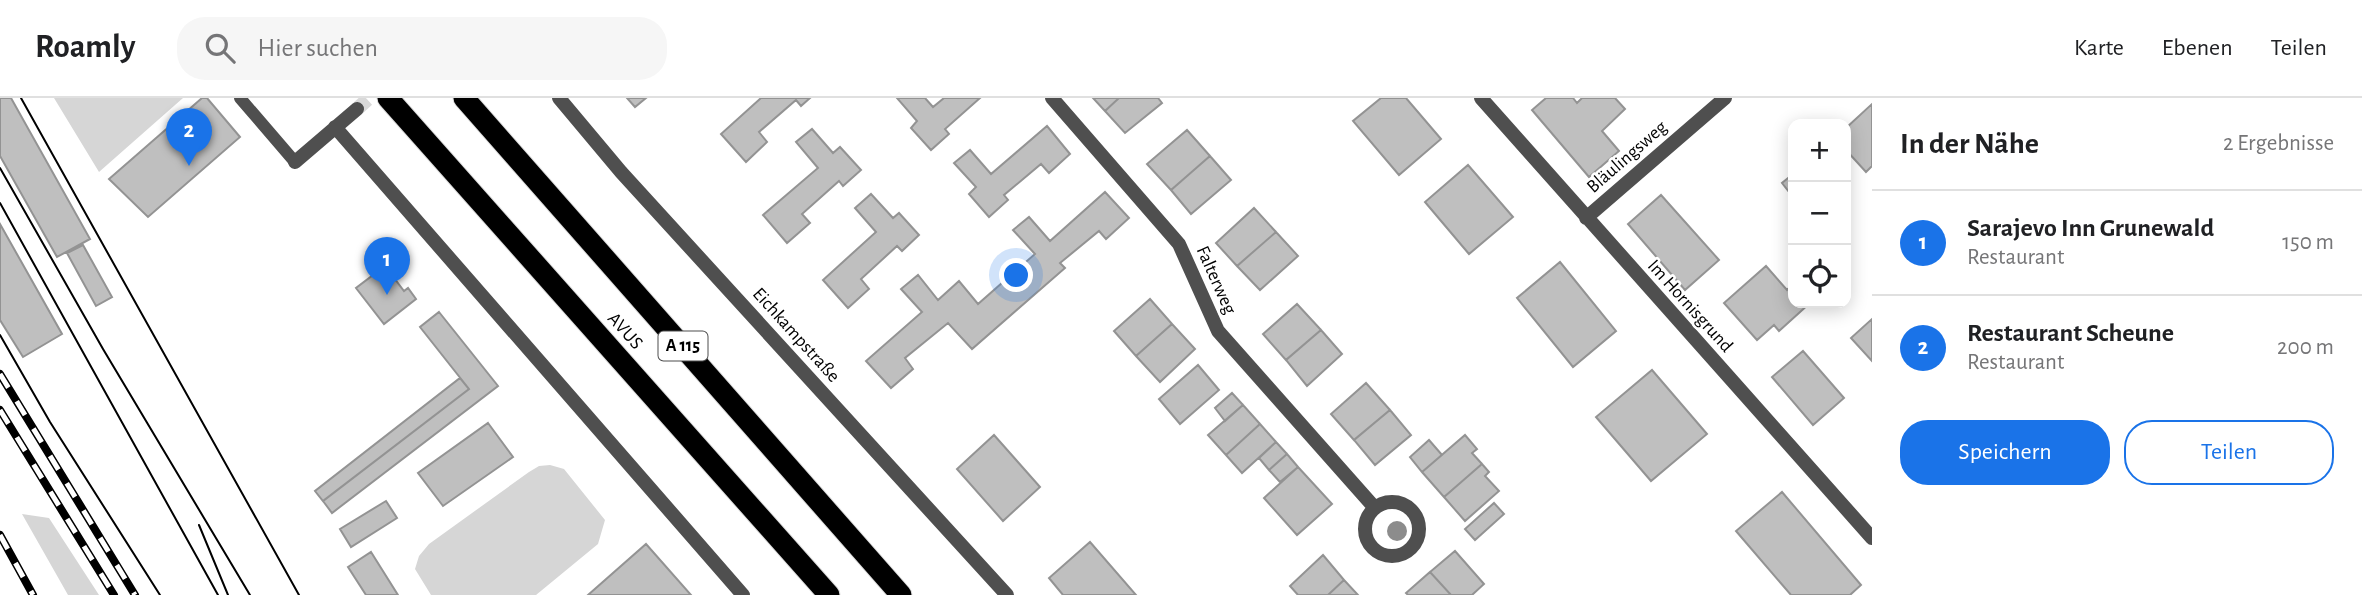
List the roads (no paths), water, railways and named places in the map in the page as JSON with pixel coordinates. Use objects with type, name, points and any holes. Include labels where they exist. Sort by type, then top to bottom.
[{"type":"highway","name":"AVUS","points":[[464,98],[901,595]]},
{"type":"highway","name":"AVUS","points":[[391,102],[829,595]]},
{"type":"street","name":"Eichkampstraße","points":[[559,98],[621,172],[1007,595]]},
{"type":"street","name":"Falterweg","points":[[1052,98],[1179,244],[1218,331],[1374,507]]},
{"type":"street","name":"Im Hornisgrund","points":[[1481,98],[1872,538]]},
{"type":"street","name":"Bläulingsweg","points":[[1586,218],[1725,98]]},
{"type":"street","points":[[295,162],[357,109]]},
{"type":"street","points":[[335,128],[743,595]]},
{"type":"lane","points":[[240,98],[295,162]]},
{"type":"tunnel","points":[[357,109],[369,98]]},
{"type":"tram line","points":[[21,98],[299,595]]},
{"type":"tram line","points":[[0,168],[103,349],[250,595]]},
{"type":"tram line","points":[[0,203],[218,595]]},
{"type":"tram line","points":[[0,335],[50,422],[160,595]]},
{"type":"tram line","points":[[199,525],[228,595]]},
{"type":"railway","points":[[0,374],[135,595]]},
{"type":"railway","points":[[0,410],[114,595]]},
{"type":"railway","points":[[0,535],[33,595]]},
{"type":"place","name":"Restaurant Scheune","points":[[189,166]]},
{"type":"place","name":"Sarajevo Inn Grunewald","points":[[387,295]]}]
